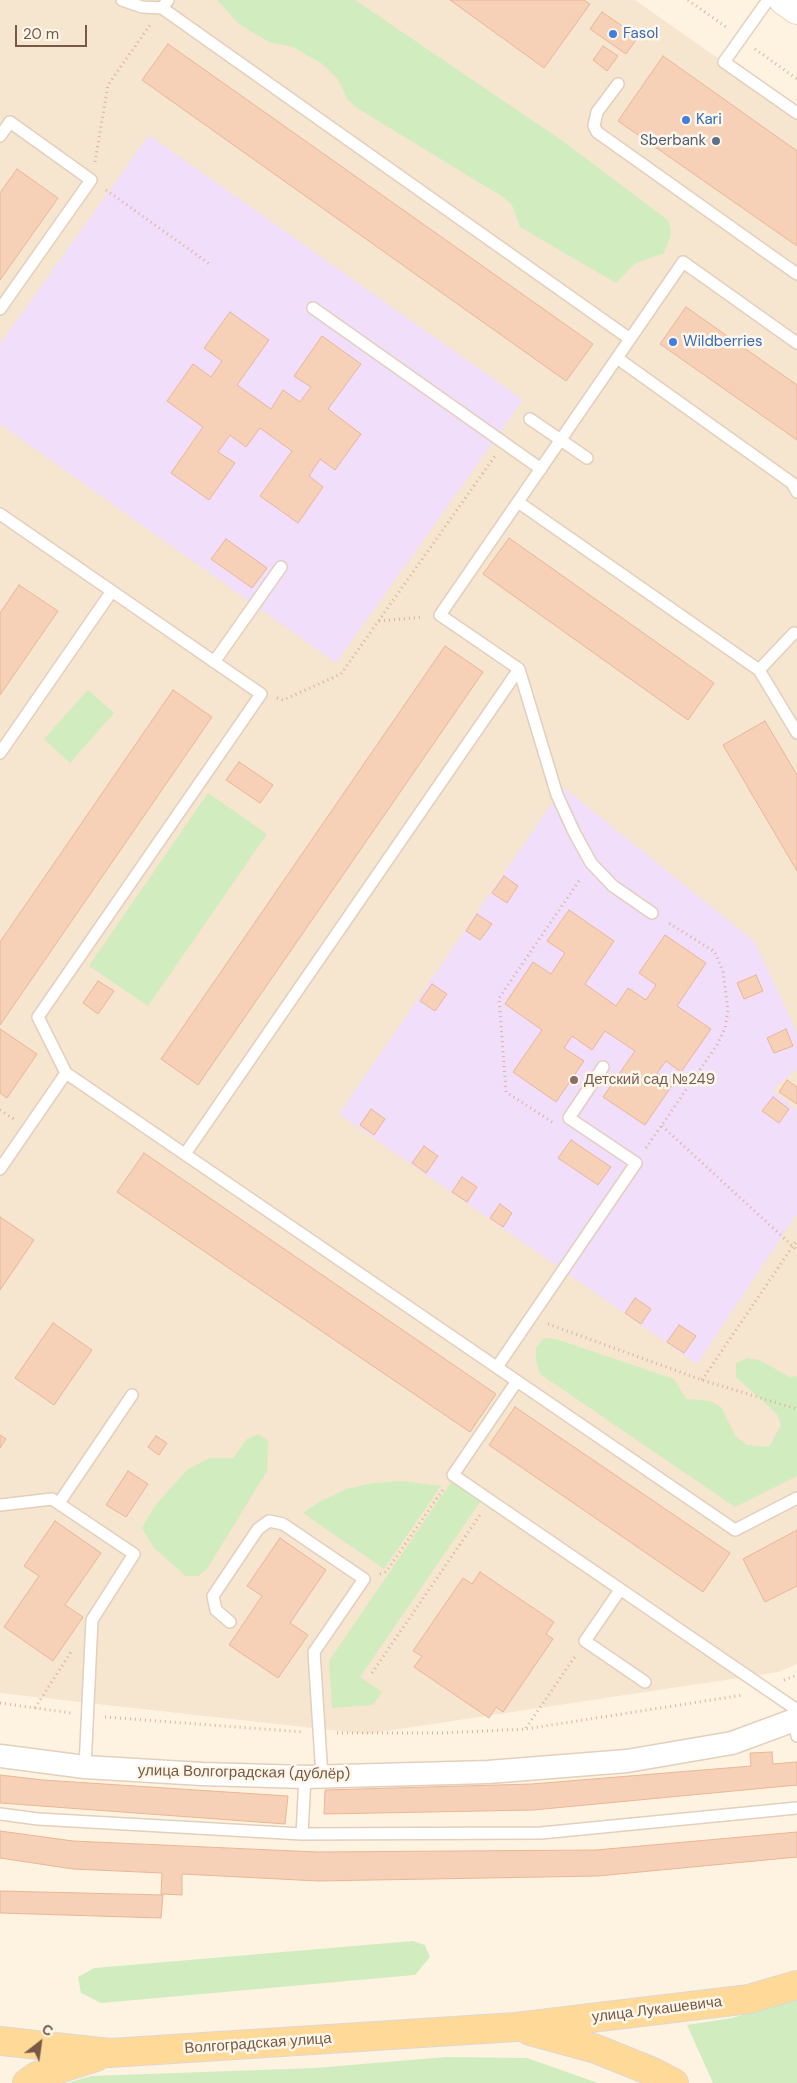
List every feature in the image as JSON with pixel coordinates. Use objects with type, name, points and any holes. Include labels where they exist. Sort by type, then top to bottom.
[{"type":"main road","points":[[784,0],[797,10]]},
{"type":"main road","name":"улица Лукашевича","points":[[516,2027],[749,1999],[797,1985]]},
{"type":"main road","points":[[516,2027],[596,2049],[653,2072],[674,2083]]},
{"type":"main road","name":"Волгоградская улица","points":[[0,2041],[110,2053],[516,2027]]},
{"type":"main road","points":[[27,2083],[37,2076],[110,2053]]},
{"type":"street","name":"улица Волгоградская (дублёр)","points":[[0,1756],[85,1767],[313,1777],[488,1772],[627,1761],[732,1743],[796,1721]]},
{"type":"lane","points":[[122,0],[142,7],[165,4],[630,339]]},
{"type":"lane","points":[[768,0],[724,62],[797,113]]},
{"type":"lane","points":[[618,84],[598,112],[594,126],[597,132],[797,274]]},
{"type":"lane","points":[[0,136],[10,122],[91,180],[0,309]]},
{"type":"lane","points":[[652,912],[613,886],[591,863],[557,795],[519,669],[440,615],[683,262],[797,343]]},
{"type":"lane","points":[[313,308],[541,469]]},
{"type":"lane","points":[[617,358],[792,483],[797,492]]},
{"type":"lane","points":[[530,419],[587,458]]},
{"type":"lane","points":[[518,502],[758,670],[797,733]]},
{"type":"lane","points":[[0,514],[261,694],[38,1017],[66,1073],[735,1530],[797,1498]]},
{"type":"lane","points":[[214,662],[281,567]]},
{"type":"lane","points":[[0,753],[112,591]]},
{"type":"lane","points":[[758,670],[794,633]]},
{"type":"lane","points":[[185,1154],[519,669]]},
{"type":"lane","points":[[497,1367],[636,1163],[569,1118],[604,1067]]},
{"type":"lane","points":[[0,1169],[66,1073]]},
{"type":"lane","points":[[517,1381],[453,1475],[765,1688],[796,1721]]},
{"type":"lane","points":[[59,1503],[132,1395]]},
{"type":"lane","points":[[0,1505],[52,1499],[134,1554],[92,1620],[85,1767]]},
{"type":"lane","points":[[230,1622],[216,1610],[213,1596],[258,1529],[269,1521],[283,1524],[364,1579],[314,1652],[319,1733],[302,1834]]},
{"type":"lane","points":[[620,1590],[585,1641],[645,1682]]},
{"type":"lane","points":[[0,1814],[38,1819],[302,1834],[541,1833],[797,1808]]},
{"type":"path","points":[[688,0],[797,79]]},
{"type":"path","points":[[165,4],[108,85],[91,180],[211,265]]},
{"type":"path","points":[[261,694],[284,700],[341,674],[504,443]]},
{"type":"path","points":[[379,621],[440,615]]},
{"type":"path","points":[[569,1118],[553,1123],[506,1092],[499,998],[591,863]]},
{"type":"path","points":[[636,1163],[717,1045],[725,1028],[728,1010],[723,972],[715,952],[652,912]]},
{"type":"path","points":[[662,1126],[797,1250]]},
{"type":"path","points":[[702,1380],[797,1240]]},
{"type":"path","points":[[531,1317],[702,1380],[797,1409]]},
{"type":"path","points":[[364,1579],[386,1572],[453,1475]]},
{"type":"path","points":[[372,1673],[490,1500]]},
{"type":"path","points":[[35,1708],[92,1620]]},
{"type":"path","points":[[526,1728],[585,1641]]},
{"type":"path","points":[[0,1703],[87,1716],[319,1733],[443,1734],[526,1728],[750,1694],[765,1688]]},
{"type":"shaded area","points":[[0,0],[635,0],[797,114],[797,1664],[778,1672],[366,1734],[0,1693]]},
{"type":"shaded area","points":[[149,135],[523,400],[336,663],[0,424],[0,344]]},
{"type":"shaded area","name":"Детский сад №249","points":[[563,787],[755,942],[797,1033],[797,1069],[772,1090],[797,1110],[797,1214],[697,1364],[339,1114]]},
{"type":"green space","points":[[217,0],[355,0],[564,142],[669,221],[671,234],[664,253],[634,264],[616,283],[520,227],[512,205],[503,197],[357,108],[348,100],[338,79],[321,63],[293,47],[269,42],[239,24]]},
{"type":"green space","points":[[88,690],[114,713],[70,763],[44,739]]},
{"type":"green space","points":[[208,793],[267,834],[148,1006],[89,966]]},
{"type":"green space","points":[[544,1338],[556,1339],[674,1379],[686,1399],[710,1401],[721,1407],[736,1437],[747,1445],[769,1447],[781,1425],[777,1414],[736,1377],[736,1363],[748,1358],[759,1360],[790,1377],[797,1376],[797,1476],[735,1507],[540,1374],[536,1361],[536,1348]]},
{"type":"green space","points":[[258,1434],[268,1441],[267,1471],[207,1569],[198,1576],[186,1576],[154,1548],[142,1528],[154,1507],[187,1470],[209,1458],[233,1458],[247,1439]]},
{"type":"green space","points":[[453,1479],[482,1499],[360,1677],[382,1692],[373,1705],[332,1708],[329,1661]]},
{"type":"green space","points":[[401,1481],[441,1486],[384,1569],[303,1513],[321,1501],[346,1489],[373,1483]]},
{"type":"green space","points":[[413,1941],[425,1945],[430,1957],[415,1975],[101,2003],[81,1993],[78,1977],[94,1968]]},
{"type":"green space","points":[[797,1999],[797,2083],[713,2083],[687,2025],[732,2018]]},
{"type":"green space","points":[[446,2057],[527,2058],[598,2083],[67,2083],[91,2076],[315,2068]]},
{"type":"building","points":[[450,0],[584,0],[590,4],[544,68]]},
{"type":"building","points":[[602,12],[638,37],[626,54],[590,29]]},
{"type":"building","points":[[168,44],[593,344],[566,381],[142,80]]},
{"type":"building","points":[[603,46],[618,56],[607,71],[593,60]]},
{"type":"building","points":[[663,56],[797,151],[797,246],[618,121]]},
{"type":"building","points":[[17,169],[58,198],[0,280],[0,193]]},
{"type":"building","points":[[686,307],[797,385],[797,440],[660,344]]},
{"type":"building","points":[[230,312],[269,340],[237,385],[271,409],[283,390],[300,402],[311,387],[294,376],[322,336],[361,364],[328,409],[361,434],[335,470],[320,459],[309,476],[323,487],[298,523],[260,496],[292,451],[260,428],[246,447],[230,435],[218,452],[235,463],[209,500],[171,473],[203,427],[167,401],[193,364],[211,377],[222,361],[204,348]]},
{"type":"building","points":[[509,538],[714,683],[688,720],[483,574]]},
{"type":"building","points":[[226,539],[267,568],[252,588],[211,559]]},
{"type":"building","points":[[19,585],[58,611],[0,695],[0,613]]},
{"type":"building","points":[[445,646],[483,672],[198,1085],[161,1059]]},
{"type":"building","points":[[173,690],[212,717],[0,1025],[0,942]]},
{"type":"building","points":[[765,721],[797,775],[797,871],[723,745]]},
{"type":"building","points":[[239,762],[273,785],[260,803],[226,780]]},
{"type":"building","points":[[504,876],[518,886],[507,903],[492,893]]},
{"type":"building","points":[[569,910],[614,941],[585,984],[616,1006],[628,988],[646,1000],[656,985],[639,973],[665,935],[706,963],[677,1006],[711,1029],[681,1072],[666,1061],[657,1073],[673,1084],[645,1125],[603,1097],[635,1051],[605,1031],[592,1050],[572,1036],[564,1048],[584,1061],[556,1102],[513,1072],[542,1030],[505,1004],[533,962],[551,974],[565,953],[547,941]]},
{"type":"building","points":[[477,914],[492,924],[480,940],[466,931]]},
{"type":"building","points":[[756,975],[763,991],[744,999],[737,983]]},
{"type":"building","points":[[98,981],[114,991],[98,1014],[83,1003]]},
{"type":"building","points":[[432,984],[447,994],[435,1011],[420,1001]]},
{"type":"building","points":[[0,1029],[37,1054],[7,1098],[0,1093]]},
{"type":"building","points":[[786,1029],[793,1046],[774,1053],[767,1038]]},
{"type":"building","points":[[787,1080],[797,1087],[797,1104],[779,1092]]},
{"type":"building","points":[[773,1097],[789,1109],[779,1123],[762,1111]]},
{"type":"building","points":[[371,1109],[385,1119],[374,1135],[360,1125]]},
{"type":"building","points":[[571,1140],[611,1167],[598,1185],[558,1158]]},
{"type":"building","points":[[424,1146],[438,1156],[426,1173],[412,1163]]},
{"type":"building","points":[[144,1153],[496,1394],[470,1432],[117,1192]]},
{"type":"building","points":[[462,1177],[477,1187],[467,1202],[452,1192]]},
{"type":"building","points":[[500,1204],[512,1213],[503,1227],[490,1218]]},
{"type":"building","points":[[0,1217],[34,1240],[0,1290]]},
{"type":"building","points":[[635,1298],[651,1309],[641,1324],[625,1313]]},
{"type":"building","points":[[53,1323],[92,1350],[54,1405],[15,1378]]},
{"type":"building","points":[[679,1325],[696,1336],[684,1353],[667,1342]]},
{"type":"building","points":[[515,1407],[730,1553],[703,1592],[489,1445]]},
{"type":"building","points":[[0,1435],[6,1439],[0,1448]]},
{"type":"building","points":[[156,1436],[167,1443],[159,1455],[148,1447]]},
{"type":"building","points":[[128,1471],[148,1484],[126,1517],[106,1505]]},
{"type":"building","points":[[55,1521],[101,1553],[65,1605],[83,1617],[53,1661],[4,1627],[39,1576],[24,1566]]},
{"type":"building","points":[[797,1530],[797,1586],[765,1602],[743,1559]]},
{"type":"building","points":[[280,1538],[326,1570],[290,1623],[308,1635],[278,1678],[229,1645],[262,1596],[247,1586]]},
{"type":"building","points":[[480,1572],[554,1622],[546,1634],[553,1639],[503,1712],[496,1707],[489,1718],[414,1667],[422,1656],[413,1651],[463,1578],[472,1584]]},
{"type":"building","points":[[772,1752],[773,1764],[797,1762],[797,1785],[533,1810],[324,1814],[325,1790],[532,1784],[751,1766],[750,1753]]},
{"type":"building","points":[[0,1775],[43,1780],[288,1796],[285,1824],[0,1803]]},
{"type":"building","points":[[0,1831],[73,1841],[317,1852],[596,1850],[797,1832],[797,1857],[598,1876],[318,1881],[182,1874],[182,1895],[161,1894],[162,1873],[73,1869],[0,1858]]},
{"type":"building","points":[[0,1891],[163,1895],[161,1918],[0,1913]]},
{"type":"place","name":"Fasol","points":[[613,34]]},
{"type":"place","name":"Kari","points":[[686,120]]},
{"type":"place","name":"Sberbank","points":[[716,141]]},
{"type":"place","name":"Wildberries","points":[[673,342]]},
{"type":"place","name":"Детский сад №249","points":[[574,1080]]}]
